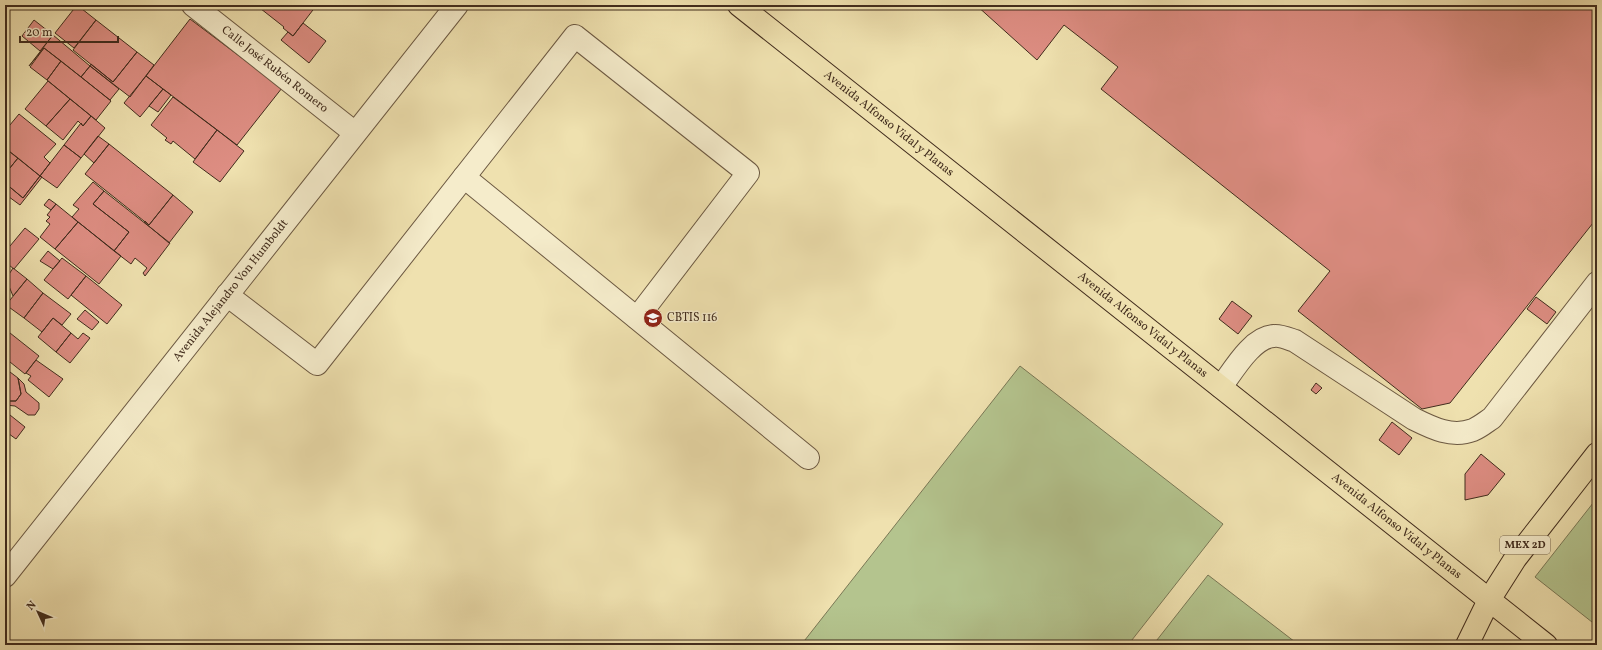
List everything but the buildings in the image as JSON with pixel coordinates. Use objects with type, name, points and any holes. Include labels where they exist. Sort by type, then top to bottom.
[{"type":"main road","name":"Avenida Alfonso Vidal y Planas","points":[[739,5],[1546,645]]},
{"type":"main road","name":"MEX 2D","points":[[1467,645],[1489,600],[1515,559],[1597,454]]},
{"type":"street","name":"Calle José Rubén Romero","points":[[193,5],[355,133]]},
{"type":"street","name":"Avenida Alejandro Von Humboldt","points":[[5,576],[457,5]]},
{"type":"street","points":[[227,295],[317,364],[575,36],[748,173],[637,318]]},
{"type":"street","points":[[464,177],[808,458]]},
{"type":"street","points":[[1221,387],[1243,358],[1259,341],[1274,336],[1295,341],[1414,419],[1431,428],[1451,434],[1473,430],[1492,418],[1597,283]]},
{"type":"green space","points":[[1020,366],[1223,524],[1128,645],[801,645]]},
{"type":"green space","points":[[1597,498],[1597,626],[1535,577]]},
{"type":"green space","points":[[1208,575],[1299,645],[1153,645]]},
{"type":"place","name":"CBTIS 116","points":[[653,318]]}]
